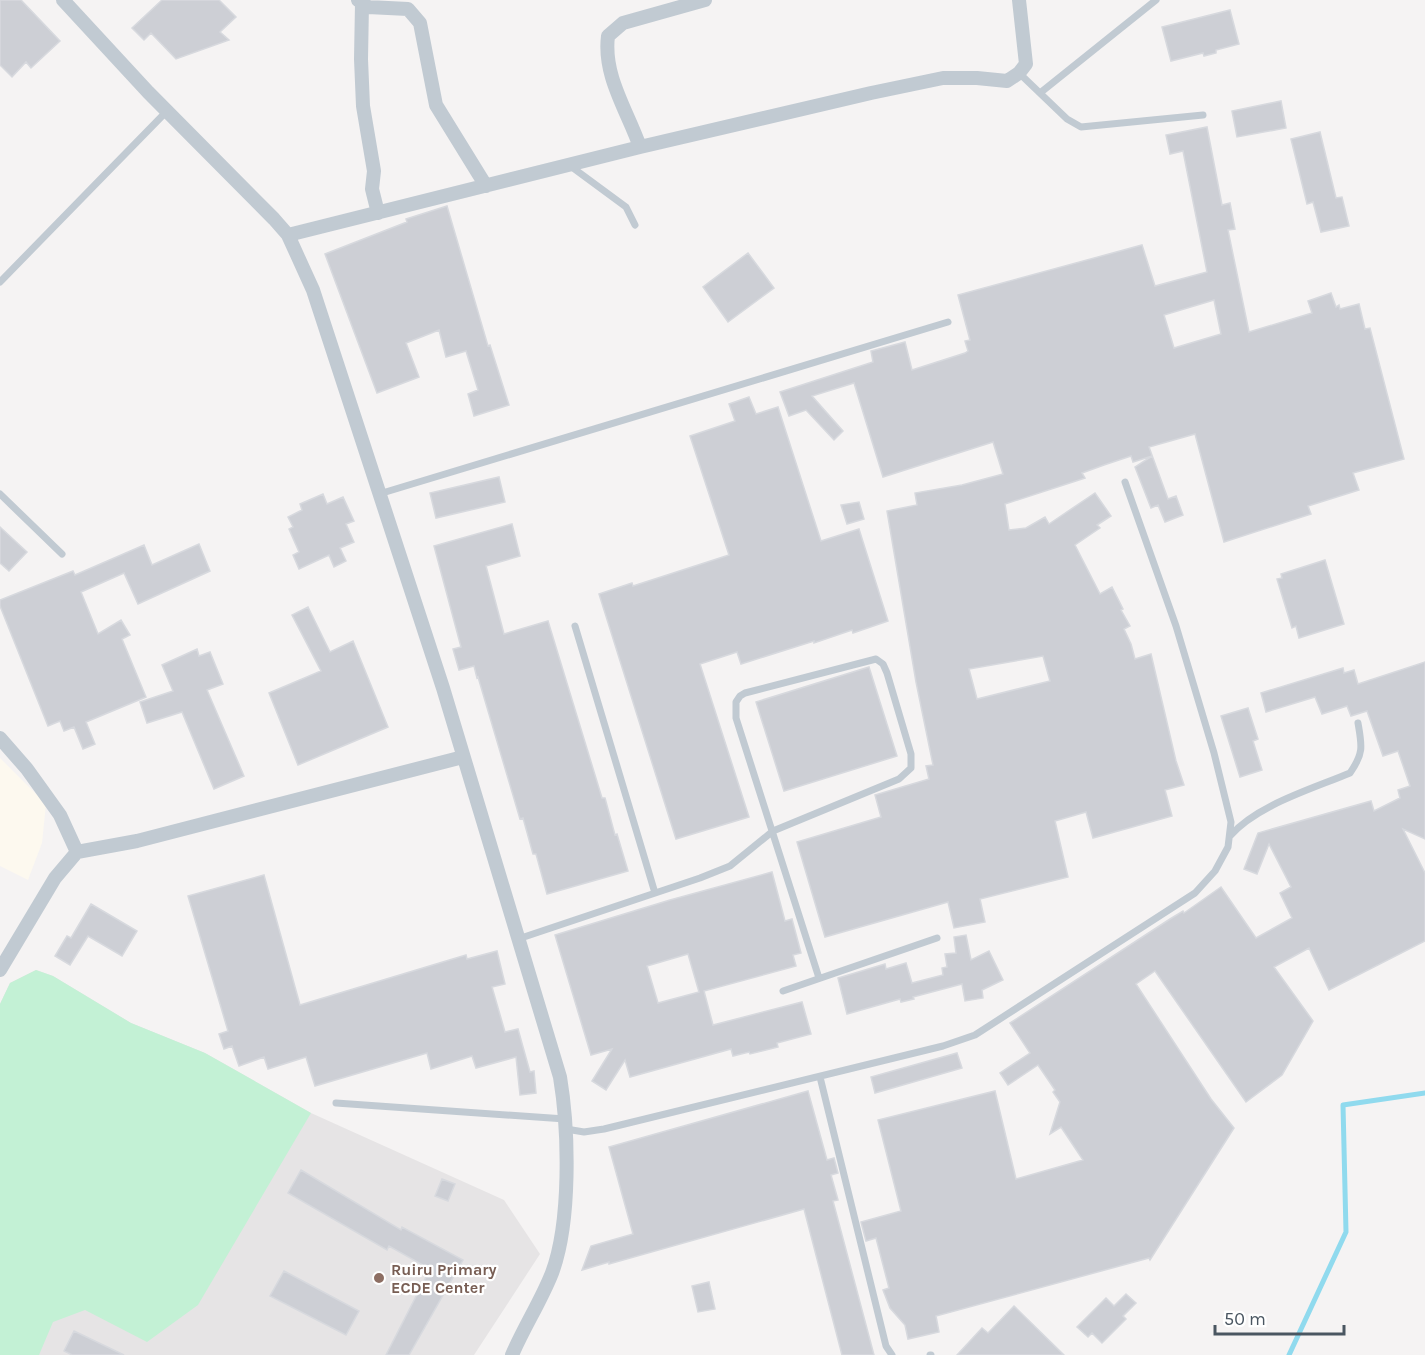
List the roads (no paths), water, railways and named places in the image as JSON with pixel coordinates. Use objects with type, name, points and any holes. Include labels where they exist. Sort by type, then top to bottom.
[{"type":"street","points":[[63,0],[288,235],[313,290],[443,688],[560,1077],[566,1124],[564,1207],[560,1244],[552,1273],[512,1355]]},
{"type":"street","points":[[640,147],[614,86],[606,53],[608,36],[623,23],[705,0]]},
{"type":"street","points":[[288,235],[640,147],[943,78],[1007,81],[1019,73],[1026,64],[1019,0]]},
{"type":"street","points":[[360,2],[368,7],[408,9],[420,23],[436,105],[486,186]]},
{"type":"street","points":[[360,2],[363,106],[374,171],[372,189],[378,213]]},
{"type":"street","points":[[0,738],[27,769],[60,815],[77,852]]},
{"type":"street","points":[[0,970],[56,878],[77,852],[137,841],[463,757]]},
{"type":"lane","points":[[1040,93],[1156,0]]},
{"type":"lane","points":[[1019,73],[1074,125],[1081,127],[1203,115]]},
{"type":"lane","points":[[0,282],[167,111]]},
{"type":"lane","points":[[569,165],[626,207],[635,225]]},
{"type":"lane","points":[[379,494],[948,322]]},
{"type":"lane","points":[[336,1103],[566,1124],[584,1132],[820,1077],[943,1046],[975,1035],[1195,893],[1215,871],[1228,847],[1230,822],[1214,753],[1179,636],[1125,482]]},
{"type":"lane","points":[[0,494],[62,554]]},
{"type":"lane","points":[[575,626],[656,893]]},
{"type":"lane","points":[[518,939],[730,866],[773,831],[899,779],[911,768],[911,754],[887,673],[883,664],[876,659],[745,693],[736,702],[735,710],[739,726],[773,831],[819,978]]},
{"type":"lane","points":[[1230,836],[1239,825],[1255,814],[1350,773],[1360,759],[1362,746],[1358,723]]},
{"type":"lane","points":[[783,991],[937,938]]},
{"type":"lane","points":[[820,1077],[886,1346],[892,1355]]},
{"type":"waterway","points":[[1289,1355],[1346,1232],[1343,1105],[1425,1093]]},
{"type":"place","name":"Ruiru Primary ECDE Center","points":[[379,1278]]}]
